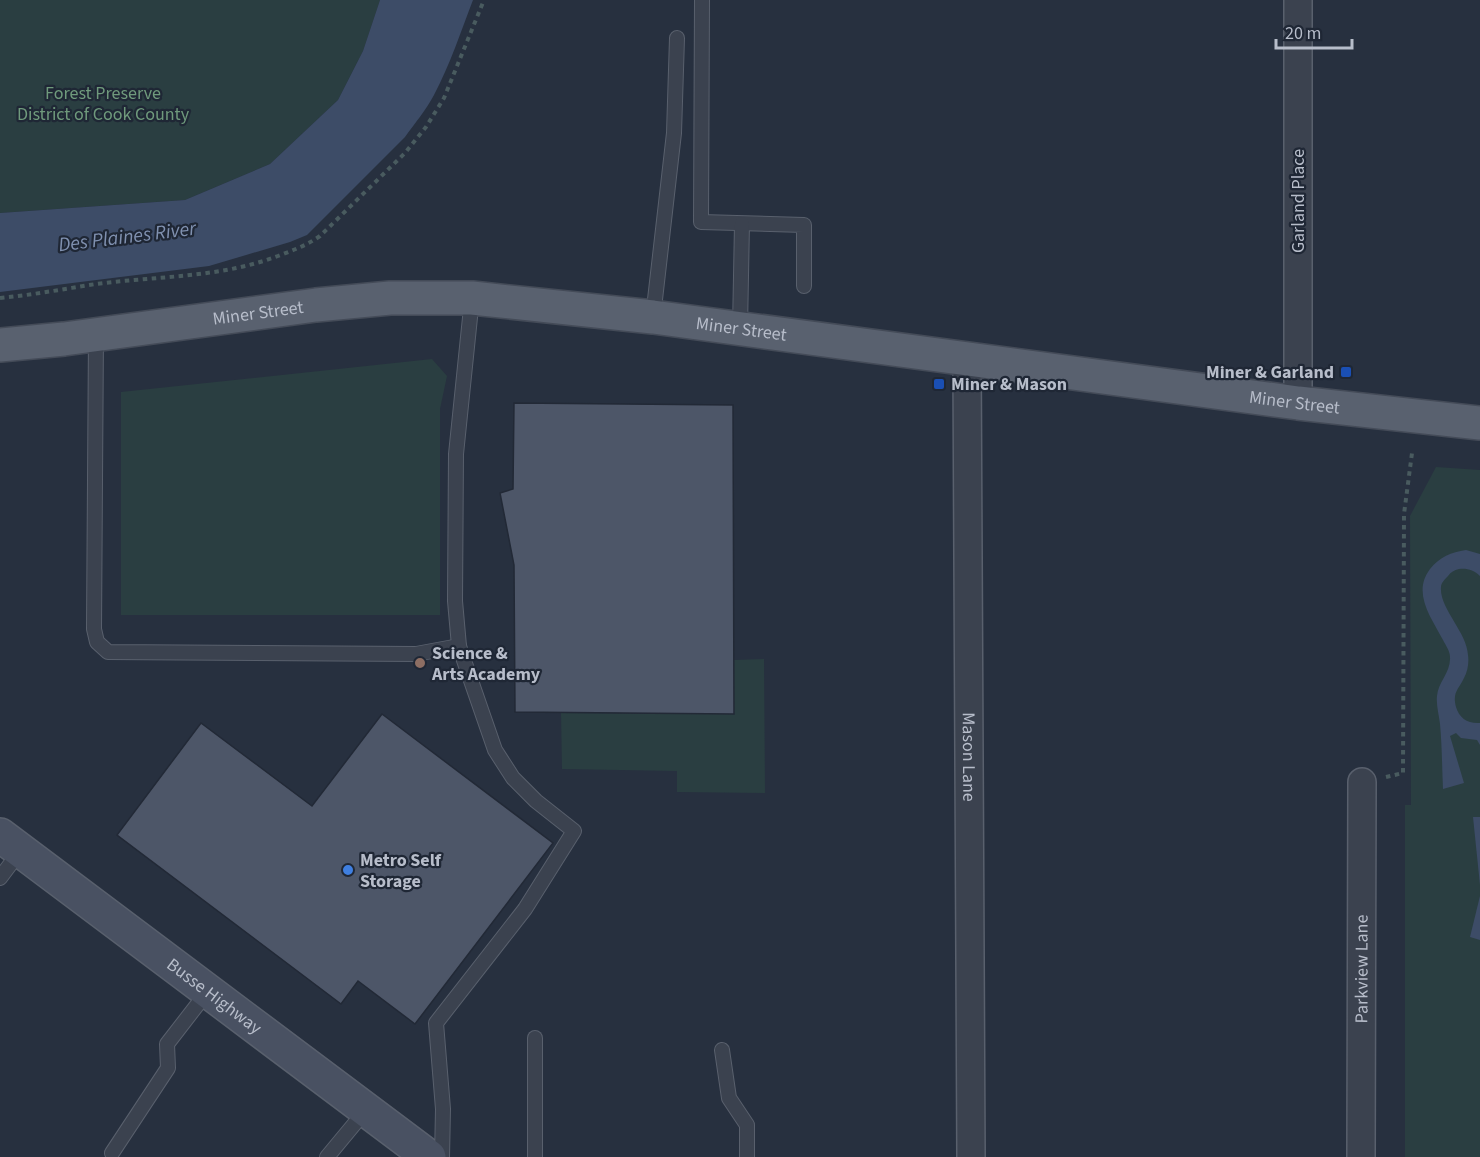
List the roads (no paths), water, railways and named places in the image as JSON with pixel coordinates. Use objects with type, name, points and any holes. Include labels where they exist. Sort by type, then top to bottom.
[{"type":"main road","name":"Miner Street","points":[[0,345],[64,339],[316,305],[390,298],[472,298],[654,317],[1298,403],[1480,423]]},
{"type":"main road","name":"Busse Highway","points":[[10,842],[429,1157]]},
{"type":"street","name":"Garland Place","points":[[1298,0],[1298,403]]},
{"type":"street","name":"Mason Lane","points":[[968,358],[971,1157]]},
{"type":"street","name":"Parkview Lane","points":[[1361,1157],[1362,782]]},
{"type":"lane","points":[[702,0],[701,222],[804,225],[804,286]]},
{"type":"lane","points":[[654,317],[674,133],[677,38]]},
{"type":"lane","points":[[740,328],[742,224]]},
{"type":"lane","points":[[442,1157],[443,1109],[436,1023],[525,909],[574,831],[536,801],[513,778],[495,750],[459,646],[455,601],[456,454],[472,298]]},
{"type":"lane","points":[[96,334],[94,629],[97,642],[108,652],[416,654],[459,646]]},
{"type":"lane","points":[[0,878],[10,842]]},
{"type":"lane","points":[[112,1153],[168,1068],[167,1044],[208,991]]},
{"type":"lane","points":[[535,1038],[535,1157]]},
{"type":"lane","points":[[722,1050],[729,1098],[747,1125],[747,1157]]},
{"type":"lane","points":[[327,1157],[366,1110]]},
{"type":"water","name":"Des Plaines River","points":[[380,0],[473,0],[445,72],[424,111],[405,137],[307,235],[209,266],[0,292],[0,213],[185,200],[270,164],[338,100],[363,51]]},
{"type":"water","points":[[1466,550],[1480,554],[1480,576],[1468,569],[1459,569],[1450,573],[1441,587],[1444,603],[1463,638],[1468,655],[1466,672],[1455,694],[1456,707],[1465,720],[1480,723],[1480,745],[1477,740],[1461,738],[1456,733],[1450,736],[1464,783],[1443,789],[1437,699],[1438,691],[1449,667],[1450,655],[1425,605],[1423,587],[1430,569],[1438,561]]},
{"type":"water","points":[[1473,817],[1480,817],[1480,885]]},
{"type":"water","points":[[1480,896],[1480,940],[1470,937]]},
{"type":"place","name":"Miner & Garland","points":[[1346,372]]},
{"type":"place","name":"Miner & Mason","points":[[939,384]]},
{"type":"place","name":"Science & Arts Academy","points":[[420,663]]},
{"type":"place","name":"Metro Self Storage","points":[[348,870]]},
{"type":"park label","name":"Forest Preserve District of Cook County","points":[[103,103]]}]
